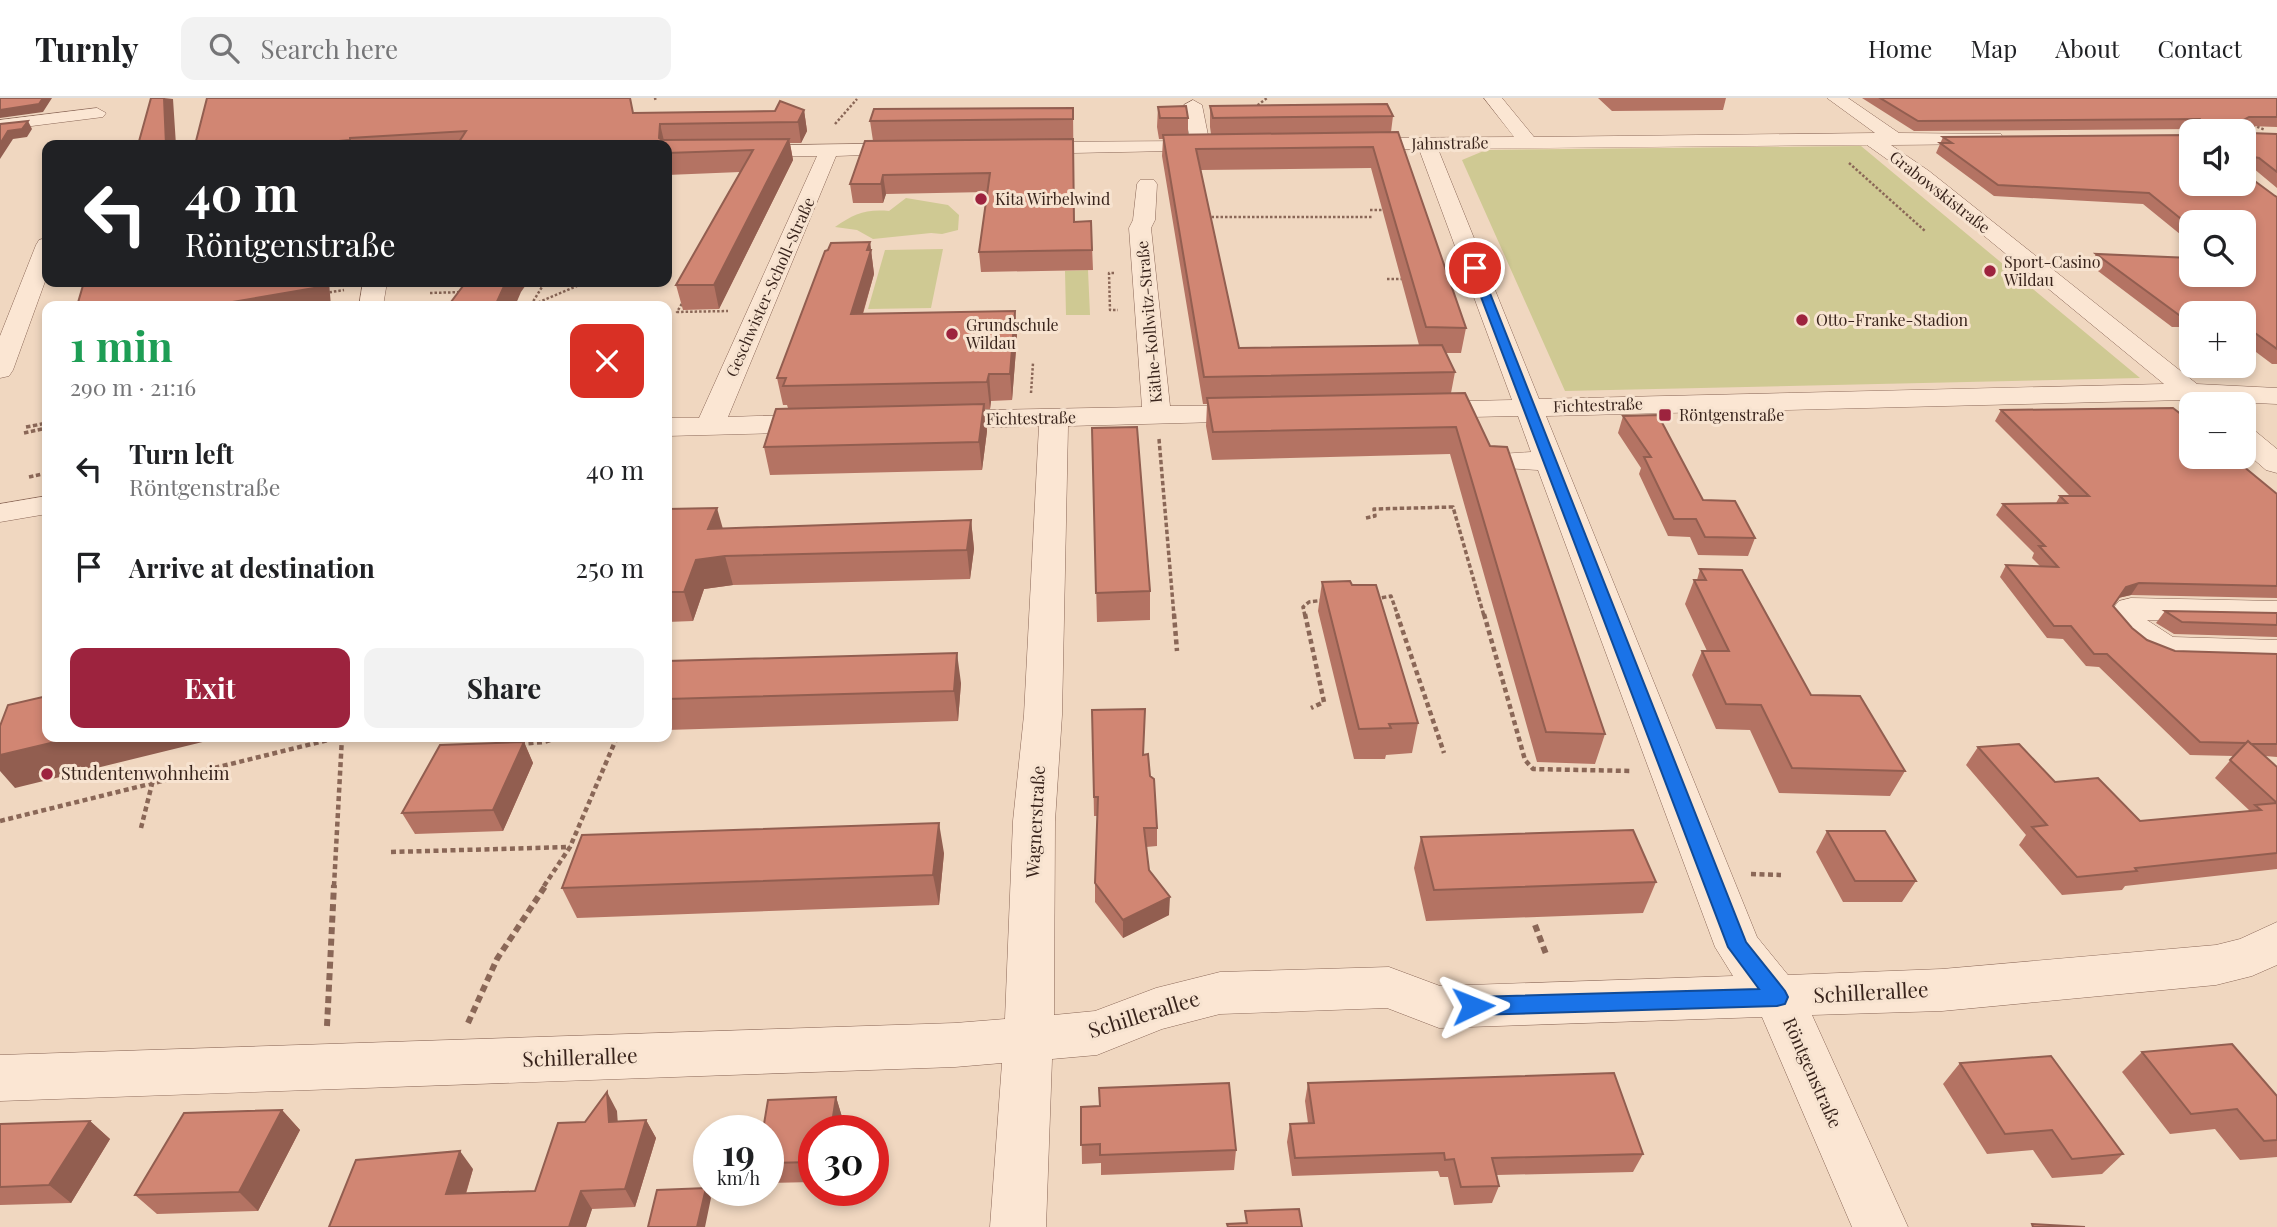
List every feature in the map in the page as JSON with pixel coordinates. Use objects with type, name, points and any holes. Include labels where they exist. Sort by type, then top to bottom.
[{"type":"street","points":[[1493,98],[1528,142]]},
{"type":"street","points":[[1836,98],[1894,138]]},
{"type":"street","points":[[1193,105],[1200,137]]},
{"type":"street","points":[[0,125],[100,106]]},
{"type":"street","points":[[89,134],[100,106]]},
{"type":"street","points":[[1010,148],[1200,137],[1229,146]]},
{"type":"street","name":"Jahnstraße","points":[[1339,145],[2016,137]]},
{"type":"street","name":"Grabowskistraße","points":[[1871,139],[1929,181],[2191,392]]},
{"type":"street","name":"Röntgenstraße","points":[[1426,143],[1738,947],[1777,997],[1881,1227]]},
{"type":"street","points":[[672,153],[926,149]]},
{"type":"street","name":"Geschwister-Scholl-Straße","points":[[710,425],[758,311],[816,207],[829,150]]},
{"type":"street","name":"Käthe-Kollwitz-Straße","points":[[1147,184],[1144,220],[1140,228],[1157,415]]},
{"type":"street","points":[[0,370],[42,258]]},
{"type":"street","name":"Fichtestraße","points":[[2256,397],[2277,396]]},
{"type":"street","name":"Fichtestraße","points":[[1394,410],[2179,398]]},
{"type":"street","name":"Fichtestraße","points":[[906,421],[1042,410],[1157,415],[1282,413]]},
{"type":"street","name":"Wagnerstraße","points":[[1018,1227],[1034,821],[1043,715],[1042,410]]},
{"type":"street","points":[[672,427],[850,422]]},
{"type":"street","points":[[2256,446],[2277,464]]},
{"type":"street","points":[[1496,461],[1551,461]]},
{"type":"street","points":[[0,513],[42,506]]},
{"type":"street","points":[[2277,612],[2131,608],[2125,616],[2137,631],[2166,649],[2277,652]]},
{"type":"street","name":"Schillerallee","points":[[0,1078],[1027,1041],[1097,1032],[1156,1009],[1220,993],[1390,987],[1439,1007],[1942,990],[2216,965],[2252,957],[2277,941]]},
{"type":"path","points":[[1200,137],[1267,98]]},
{"type":"path","points":[[833,125],[838,124],[857,99]]},
{"type":"path","points":[[2256,126],[2265,130]]},
{"type":"path","points":[[1844,158],[1924,231]]},
{"type":"path","points":[[1370,210],[1394,210]]},
{"type":"path","points":[[1207,217],[1372,217]]},
{"type":"path","points":[[1387,279],[1414,279]]},
{"type":"path","points":[[542,301],[574,287]]},
{"type":"path","points":[[318,294],[374,291]]},
{"type":"path","points":[[430,293],[467,291],[461,301]]},
{"type":"path","points":[[684,300],[677,312],[758,311]]},
{"type":"path","points":[[1033,363],[1042,410]]},
{"type":"path","points":[[26,427],[42,424]]},
{"type":"path","points":[[24,433],[42,429]]},
{"type":"path","points":[[1160,448],[1177,651]]},
{"type":"path","points":[[26,478],[42,474]]},
{"type":"path","points":[[1366,518],[1375,516],[1374,509],[1454,507],[1525,760],[1533,769],[1639,771]]},
{"type":"path","points":[[1369,599],[1391,596],[1444,753]]},
{"type":"path","points":[[1311,708],[1324,702],[1303,607],[1309,602],[1330,600]]},
{"type":"path","points":[[0,821],[321,742]]},
{"type":"path","points":[[316,1066],[326,1040],[341,742]]},
{"type":"path","points":[[517,744],[544,742]]},
{"type":"path","points":[[451,1062],[497,959],[570,847],[615,742]]},
{"type":"path","points":[[141,828],[156,768]]},
{"type":"path","points":[[391,852],[570,847]]},
{"type":"path","points":[[1535,925],[1546,954]]},
{"type":"shaded area","name":"Otto-Franke-Stadion","points":[[1861,146],[2140,378],[1565,391],[1462,160],[1486,150]]},
{"type":"shaded area","points":[[906,198],[948,205],[959,215],[958,230],[942,234],[873,239],[857,230],[835,227],[860,213],[889,211]]},
{"type":"shaded area","points":[[943,249],[931,308],[868,309],[885,250]]},
{"type":"shaded area","points":[[1088,270],[1090,315],[1066,315],[1065,271]]},
{"type":"building","points":[[0,98],[43,98],[39,104],[0,110]]},
{"type":"building","points":[[151,98],[164,98],[166,140],[139,140]]},
{"type":"building","points":[[207,98],[630,98],[633,113],[775,111],[780,101],[804,110],[798,122],[660,124],[659,138],[662,140],[460,140],[466,131],[350,140],[196,140]]},
{"type":"building","points":[[1880,98],[2277,98],[2277,117],[1918,121]]},
{"type":"building","points":[[1387,104],[1393,116],[1213,118],[1210,106]]},
{"type":"building","points":[[1186,106],[1188,118],[1160,118],[1158,107]]},
{"type":"building","points":[[1073,108],[1073,119],[870,121],[874,109]]},
{"type":"building","points":[[28,121],[22,129],[8,131],[0,144],[0,124]]},
{"type":"building","points":[[1398,132],[1466,328],[1426,327],[1373,147],[1196,149],[1239,348],[1442,345],[1455,372],[1204,377],[1163,135]]},
{"type":"building","points":[[2256,133],[2277,134],[2277,172],[2256,157]]},
{"type":"building","points":[[2179,135],[2179,196],[2256,196],[2256,182],[2277,197],[2277,349],[2256,334],[2256,301],[2179,301],[2179,315],[2096,254],[2179,257],[2179,287],[2256,287],[2256,210],[2179,210],[2179,217],[2149,193],[1998,185],[1940,143],[1952,143],[1943,137]]},
{"type":"building","points":[[789,139],[714,285],[676,285],[753,150],[672,153],[672,140],[662,140]]},
{"type":"building","points":[[1073,139],[1074,222],[1091,221],[1092,250],[979,252],[990,173],[883,175],[881,184],[850,184],[865,141]]},
{"type":"building","points":[[870,242],[867,250],[871,250],[851,314],[1015,311],[1010,374],[989,374],[987,382],[783,386],[786,378],[777,378],[825,251],[831,243]]},
{"type":"building","points":[[83,287],[320,287],[238,301],[78,301]]},
{"type":"building","points":[[462,287],[504,287],[497,301],[452,301]]},
{"type":"building","points":[[1465,393],[1490,446],[1507,447],[1605,734],[1546,732],[1456,427],[1213,432],[1207,398]]},
{"type":"building","points":[[984,404],[979,442],[764,447],[776,409]]},
{"type":"building","points":[[2173,408],[2179,413],[2179,469],[2247,469],[2277,494],[2277,586],[2139,583],[2126,587],[2113,606],[2132,628],[2147,640],[2175,651],[2277,654],[2277,744],[2251,744],[2248,741],[2200,742],[2107,654],[2094,654],[2071,626],[2054,626],[2006,565],[2058,567],[2039,546],[2045,546],[2003,504],[2067,503],[2060,496],[2089,496],[2001,410]]},
{"type":"building","points":[[1658,415],[1703,500],[1735,501],[1755,538],[1705,537],[1696,519],[1674,519],[1644,457],[1651,457],[1623,416]]},
{"type":"building","points":[[1137,427],[1150,591],[1096,593],[1092,428]]},
{"type":"building","points":[[717,508],[708,529],[971,520],[967,550],[725,556],[696,560],[684,592],[672,592],[672,509]]},
{"type":"building","points":[[1700,569],[1742,570],[1811,695],[1860,696],[1905,771],[1792,768],[1761,705],[1726,704],[1702,651],[1729,651],[1694,580],[1706,580]]},
{"type":"building","points":[[1350,581],[1352,585],[1376,585],[1418,723],[1389,724],[1391,728],[1359,729],[1322,582]]},
{"type":"building","points":[[2165,611],[2277,613],[2277,625],[2182,622]]},
{"type":"building","points":[[957,653],[954,691],[672,699],[672,661]]},
{"type":"building","points":[[42,697],[42,742],[55,742],[0,755],[0,726],[8,705]]},
{"type":"building","points":[[1145,709],[1143,755],[1148,754],[1150,776],[1154,779],[1157,828],[1144,828],[1149,870],[1170,897],[1123,920],[1095,883],[1098,797],[1094,797],[1092,710]]},
{"type":"building","points":[[2248,741],[2277,767],[2277,803],[2230,760]]},
{"type":"building","points":[[524,742],[493,810],[402,813],[440,745]]},
{"type":"building","points":[[2019,744],[2055,782],[2098,778],[2140,821],[2261,810],[2255,805],[2277,803],[2277,853],[2077,877],[2032,827],[2047,825],[1978,747]]},
{"type":"building","points":[[939,823],[933,875],[562,888],[582,835]]},
{"type":"building","points":[[1633,830],[1656,882],[1434,890],[1421,837]]},
{"type":"building","points":[[1827,831],[1885,831],[1916,881],[1855,881]]},
{"type":"building","points":[[2232,1044],[2277,1096],[2277,1140],[2264,1141],[2237,1109],[2191,1114],[2142,1052]]},
{"type":"building","points":[[2051,1056],[2123,1154],[2072,1159],[2052,1130],[2005,1134],[1960,1063]]},
{"type":"building","points":[[1614,1073],[1643,1154],[1492,1158],[1499,1186],[1461,1187],[1454,1159],[1445,1160],[1444,1153],[1295,1158],[1290,1124],[1314,1123],[1308,1083]]},
{"type":"building","points":[[1229,1083],[1236,1150],[1100,1155],[1100,1144],[1081,1145],[1081,1107],[1100,1106],[1099,1088]]},
{"type":"building","points":[[607,1092],[609,1122],[646,1120],[625,1189],[581,1191],[569,1227],[329,1227],[356,1160],[460,1151],[446,1194],[535,1191],[558,1123],[585,1122]]},
{"type":"building","points":[[836,1097],[833,1115],[798,1115],[798,1162],[784,1163],[784,1115],[766,1115],[768,1100]]},
{"type":"building","points":[[282,1110],[239,1192],[135,1195],[184,1113]]},
{"type":"building","points":[[90,1121],[49,1185],[0,1187],[0,1124]]},
{"type":"building","points":[[693,1189],[693,1206],[702,1206],[697,1227],[648,1227],[657,1190]]},
{"type":"building","points":[[1299,1209],[1302,1227],[1228,1227],[1227,1224],[1247,1223],[1245,1211]]},
{"type":"building","points":[[2032,1224],[2085,1227],[2033,1227]]},
{"type":"place","name":"Kita Wirbelwind","points":[[981,199]]},
{"type":"place","name":"Sport-Casino Wildau","points":[[1990,271]]},
{"type":"place","name":"Otto-Franke-Stadion","points":[[1802,320]]},
{"type":"place","name":"Grundschule Wildau","points":[[952,334]]},
{"type":"place","name":"Röntgenstraße","points":[[1665,415]]},
{"type":"place","name":"Studentenwohnheim","points":[[47,774]]},
{"type":"route","points":[[1473,1006],[1777,997],[1738,947],[1475,268]]}]
